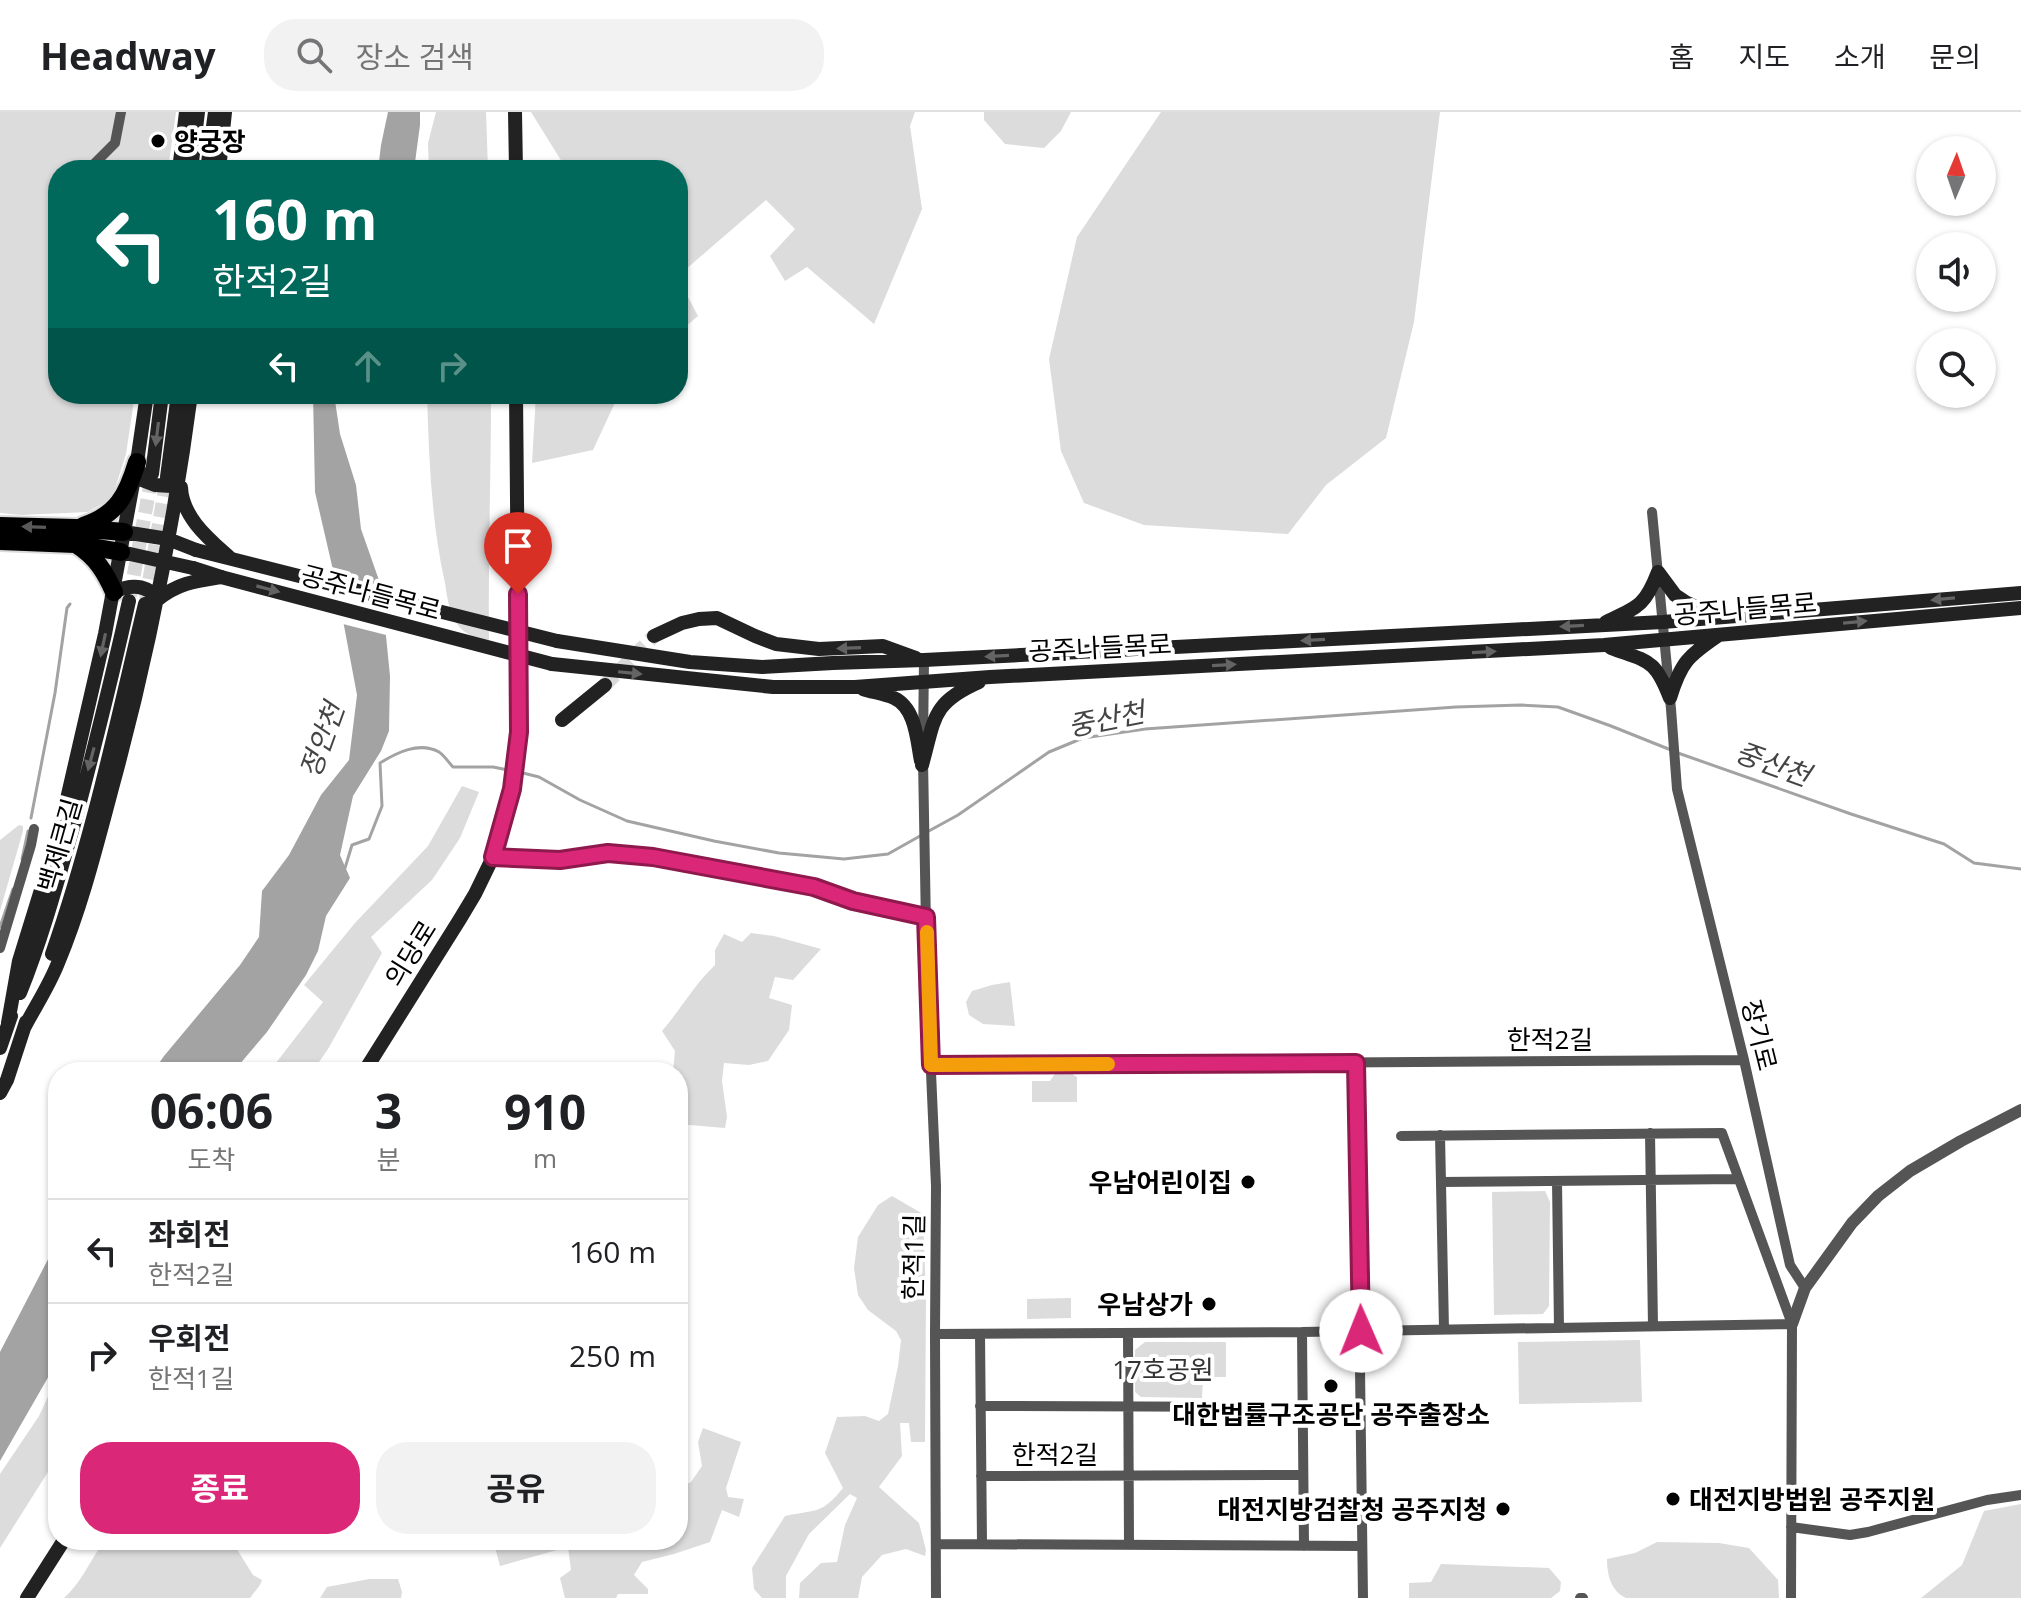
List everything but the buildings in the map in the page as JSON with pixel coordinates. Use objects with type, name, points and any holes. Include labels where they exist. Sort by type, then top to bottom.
[{"type":"highway","points":[[75,536],[118,505],[129,487],[137,462]]},
{"type":"highway","points":[[0,526],[75,536],[121,552]]},
{"type":"highway","points":[[0,541],[124,532]]},
{"type":"highway","points":[[75,536],[122,597]]},
{"type":"main road","points":[[180,160],[186,112]]},
{"type":"main road","points":[[192,160],[198,112]]},
{"type":"main road","points":[[208,160],[215,112]]},
{"type":"main road","points":[[220,160],[225,112]]},
{"type":"main road","points":[[515,112],[516,160]]},
{"type":"main road","points":[[122,597],[121,552],[146,404]]},
{"type":"main road","points":[[162,404],[159,476],[176,404]]},
{"type":"main road","points":[[190,404],[181,469],[181,499],[200,530],[229,557]]},
{"type":"main road","name":"의당로","points":[[370,1062],[475,894],[493,857],[512,789],[519,732],[516,404]]},
{"type":"main road","points":[[137,462],[142,480],[161,486],[175,483],[181,469]]},
{"type":"main road","name":"백제큰길","points":[[0,1093],[59,934],[81,859],[164,561],[181,469]]},
{"type":"main road","name":"공주나들목로","points":[[124,532],[168,539],[196,550],[557,641],[690,662],[762,667],[1663,622],[2021,593]]},
{"type":"main road","name":"공주나들목로","points":[[121,552],[164,561],[192,575],[221,577],[552,664],[773,687],[855,687],[990,677],[1604,645],[2021,608]]},
{"type":"main road","points":[[1658,572],[1675,595],[1718,617]]},
{"type":"main road","points":[[1602,624],[1643,602],[1658,572]]},
{"type":"main road","points":[[151,602],[192,575]]},
{"type":"main road","points":[[0,1048],[8,1023],[19,961],[61,825],[125,587],[143,587],[153,592],[151,602]]},
{"type":"main road","points":[[654,636],[682,623],[717,618],[776,644],[819,649],[883,646],[924,660]]},
{"type":"main road","points":[[1670,704],[1681,667],[1698,649],[1721,634]]},
{"type":"main road","points":[[1604,645],[1656,668],[1662,676],[1670,704]]},
{"type":"main road","points":[[922,765],[935,717],[942,705],[964,689],[990,677]]},
{"type":"main road","points":[[562,720],[605,685]]},
{"type":"main road","points":[[855,687],[894,698],[905,707],[912,720],[922,765]]},
{"type":"main road","points":[[27,1598],[58,1550]]},
{"type":"street","points":[[98,160],[115,143],[121,112]]},
{"type":"street","points":[[1652,512],[1670,704]]},
{"type":"street","name":"한적1길","points":[[924,660],[922,765],[936,1186],[936,1598]]},
{"type":"street","name":"장기로","points":[[1670,704],[1677,789],[1744,1060],[1790,1265],[1805,1288]]},
{"type":"street","points":[[0,948],[34,829]]},
{"type":"street","points":[[493,857],[560,860],[608,853],[653,857],[814,887],[853,901],[926,917]]},
{"type":"street","name":"한적2길","points":[[931,1065],[1744,1060]]},
{"type":"street","points":[[1356,1063],[1363,1598]]},
{"type":"street","points":[[1791,1598],[1792,1324],[1805,1288],[1852,1223],[1878,1196],[1923,1163],[2021,1110]]},
{"type":"street","points":[[1650,1133],[1653,1326]]},
{"type":"street","points":[[1401,1136],[1722,1133],[1792,1324]]},
{"type":"street","points":[[1440,1135],[1444,1329]]},
{"type":"street","points":[[1441,1182],[1738,1179]]},
{"type":"street","points":[[1557,1181],[1559,1328]]},
{"type":"street","points":[[935,1334],[1792,1324]]},
{"type":"street","points":[[1302,1332],[1304,1546]]},
{"type":"street","name":"한적2길","points":[[1128,1333],[1129,1545]]},
{"type":"street","name":"한적2길","points":[[980,1334],[982,1544]]},
{"type":"street","name":"한적2길","points":[[980,1406],[1303,1407]]},
{"type":"street","name":"한적2길","points":[[981,1476],[1303,1475]]},
{"type":"street","points":[[1791,1527],[1850,1535],[1987,1500],[2021,1495]]},
{"type":"street","points":[[937,1544],[1362,1546]]},
{"type":"green space","points":[[0,112],[176,112],[169,160],[48,160],[48,404],[134,404],[126,454],[112,498],[88,512],[0,513]]},
{"type":"green space","points":[[436,112],[486,112],[488,160],[429,160],[428,143]]},
{"type":"green space","points":[[531,112],[915,112],[910,126],[922,209],[874,324],[807,267],[785,281],[770,256],[795,229],[766,200],[688,267],[688,160],[561,160]]},
{"type":"green space","points":[[984,112],[1071,112],[1061,131],[1044,148],[1005,144],[984,120]]},
{"type":"green space","points":[[1161,112],[1440,112],[1414,322],[1386,438],[1326,485],[1288,534],[1144,525],[1084,503],[1061,451],[1049,359],[1077,237]]},
{"type":"green space","points":[[688,297],[698,316],[688,324]]},
{"type":"green space","points":[[427,404],[491,404],[489,640],[463,631],[454,620],[440,560]]},
{"type":"green space","points":[[535,404],[614,404],[593,450],[532,463]]},
{"type":"green space","points":[[462,786],[479,792],[460,838],[432,880],[371,937],[382,953],[319,1062],[277,1062],[323,1002],[304,985],[355,923],[428,846]]},
{"type":"green space","points":[[19,825],[23,826],[23,831],[0,911],[0,840]]},
{"type":"green space","points":[[751,933],[821,949],[793,980],[775,977],[769,998],[792,1005],[789,1030],[768,1061],[749,1065],[724,1063],[725,1128],[688,1125],[688,1062],[674,1062],[675,1051],[662,1031],[715,965],[715,950],[724,934],[742,942]]},
{"type":"green space","points":[[1010,982],[1015,1026],[983,1024],[969,1015],[966,1002],[972,991]]},
{"type":"green space","points":[[1066,1070],[1077,1077],[1077,1102],[1032,1102],[1032,1081],[1050,1081],[1056,1073]]},
{"type":"green space","points":[[1545,1191],[1550,1202],[1549,1306],[1543,1314],[1494,1315],[1492,1192]]},
{"type":"green space","points":[[892,1196],[923,1214],[925,1442],[911,1442],[909,1423],[900,1423],[902,1456],[879,1487],[919,1523],[925,1556],[906,1549],[882,1555],[862,1577],[858,1598],[799,1598],[800,1583],[821,1563],[837,1562],[845,1525],[857,1498],[850,1494],[809,1534],[786,1576],[786,1598],[762,1598],[754,1589],[752,1568],[785,1516],[823,1507],[843,1488],[825,1453],[837,1417],[865,1416],[879,1421],[888,1414],[901,1340],[896,1331],[868,1310],[858,1295],[854,1268],[858,1237],[878,1205]]},
{"type":"green space","points":[[1071,1298],[1071,1318],[1027,1319],[1027,1299]]},
{"type":"green space","points":[[1640,1340],[1642,1402],[1519,1404],[1518,1342]]},
{"type":"green space","name":"17호공원","points":[[1145,1342],[1226,1342],[1226,1377],[1203,1377],[1202,1398],[1141,1397],[1135,1392],[1135,1350]]},
{"type":"green space","points":[[48,1397],[48,1472],[0,1548],[0,1474],[39,1416]]},
{"type":"green space","points":[[703,1428],[741,1442],[726,1488],[728,1497],[744,1499],[739,1517],[722,1510],[710,1542],[688,1549],[688,1484],[702,1466],[698,1442]]},
{"type":"green space","points":[[2021,1504],[2021,1598],[1921,1598],[1962,1565],[1984,1511]]},
{"type":"green space","points":[[1657,1542],[1719,1543],[1749,1548],[1778,1580],[1779,1598],[1626,1598],[1621,1595],[1611,1582],[1607,1559],[1635,1553]]},
{"type":"green space","points":[[99,1550],[237,1550],[253,1575],[262,1580],[250,1598],[64,1598]]},
{"type":"green space","points":[[496,1550],[557,1550],[500,1566]]},
{"type":"green space","points":[[568,1550],[686,1550],[642,1562],[634,1575],[648,1589],[648,1594],[618,1594],[616,1598],[565,1598],[560,1578],[571,1570]]},
{"type":"green space","points":[[1441,1564],[1549,1568],[1561,1582],[1560,1591],[1551,1598],[1409,1598],[1409,1583],[1431,1582]]},
{"type":"green space","points":[[369,1579],[398,1579],[401,1598],[320,1598],[327,1587]]},
{"type":"shaded area","points":[[388,112],[420,112],[415,160],[379,160]]},
{"type":"shaded area","points":[[313,404],[336,404],[340,434],[356,485],[361,529],[381,586],[390,676],[389,731],[381,751],[353,796],[340,855],[350,878],[326,916],[318,951],[306,975],[267,1032],[242,1062],[160,1062],[240,965],[259,937],[262,891],[289,855],[321,795],[349,760],[357,695],[315,492]]},
{"type":"shaded area","points":[[48,1259],[48,1377],[0,1461],[0,1352]]},
{"type":"pier","points":[[330,573],[386,587],[390,636],[339,623]]},
{"type":"waterway","points":[[31,818],[70,604]]},
{"type":"waterway","name":"중산천","points":[[927,832],[958,815],[1049,752],[1083,738],[1145,729],[1521,705],[1558,707],[1671,750]]},
{"type":"waterway","name":"중산천","points":[[345,868],[352,845],[369,839],[382,806],[380,763],[386,759],[400,752],[424,748],[439,752],[453,767],[508,770]]},
{"type":"waterway","name":"중산천","points":[[1678,753],[1944,844],[1974,863],[2021,869]]},
{"type":"waterway","name":"중산천","points":[[519,772],[539,777],[627,821],[779,853],[844,859],[888,854],[920,836]]},
{"type":"waterway","points":[[22,859],[28,831]]},
{"type":"waterway","points":[[0,927],[13,889]]},
{"type":"tunnel","points":[[130,596],[152,475]]},
{"type":"tunnel","points":[[146,600],[167,477]]},
{"type":"tunnel","points":[[605,685],[654,636]]},
{"type":"slow traffic","points":[[927,932],[931,1065],[1108,1064]]},
{"type":"place","name":"양궁장","points":[[158,141]]},
{"type":"place","name":"우남어린이집","points":[[1248,1182]]},
{"type":"place","name":"우남상가","points":[[1209,1304]]},
{"type":"place","name":"대한법률구조공단 공주출장소","points":[[1331,1386]]},
{"type":"place","name":"대전지방법원 공주지원","points":[[1673,1499]]},
{"type":"place","name":"대전지방검찰청 공주지청","points":[[1503,1509]]},
{"type":"route","points":[[518,594],[519,732],[512,789],[493,857],[560,860],[608,853],[653,857],[814,887],[853,901],[926,917],[931,1065],[1356,1063],[1361,1331]]},
{"type":"water label","name":"정안천","points":[[321,740]]}]
